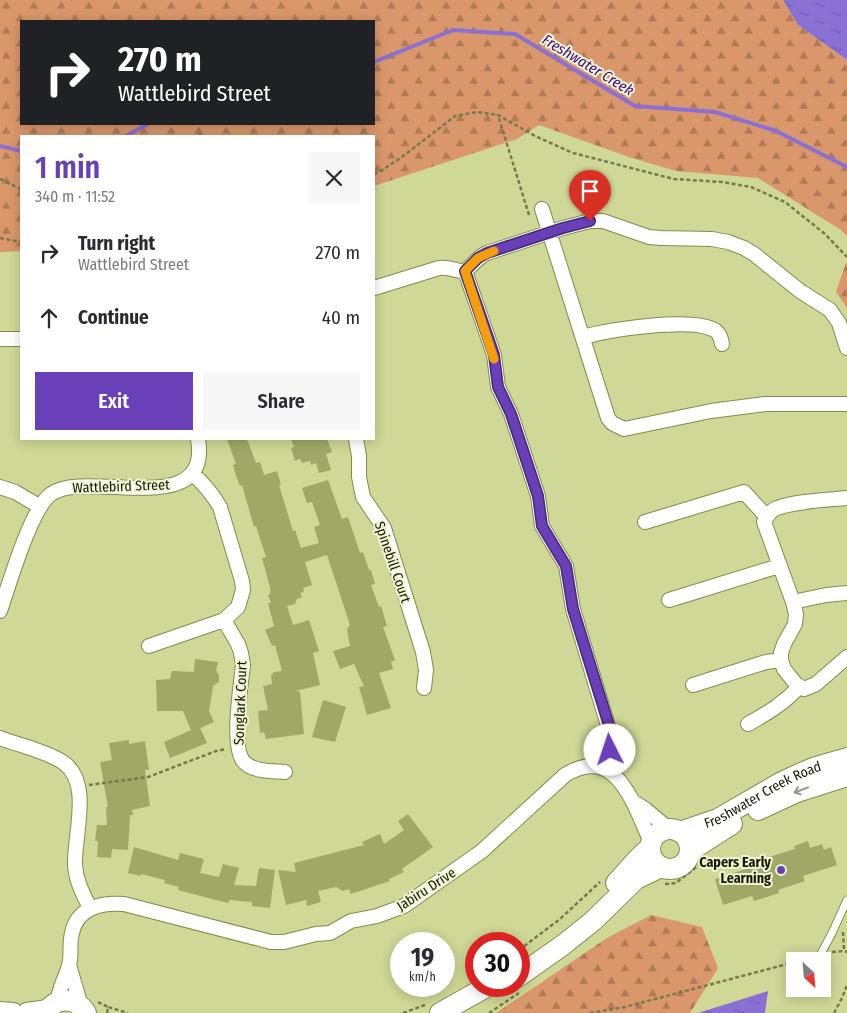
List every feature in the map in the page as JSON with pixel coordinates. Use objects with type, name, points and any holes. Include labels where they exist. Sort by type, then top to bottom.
[{"type":"main road","name":"Freshwater Creek Road","points":[[675,831],[718,819],[780,782],[816,767],[847,758]]},
{"type":"main road","name":"Freshwater Creek Road","points":[[693,859],[722,830],[771,802],[816,784],[847,776]]},
{"type":"main road","points":[[530,956],[572,925],[628,871],[658,833],[675,831],[688,840],[693,859],[681,866],[670,869],[661,867],[653,860],[650,845]]},
{"type":"main road","points":[[530,968],[593,920],[636,879],[661,867]]},
{"type":"main road","points":[[440,1013],[468,997]]},
{"type":"main road","points":[[463,1013],[488,997]]},
{"type":"main road","points":[[27,1013],[51,1008],[70,1001],[85,1011]]},
{"type":"main road","points":[[0,1012],[13,1013]]},
{"type":"street","points":[[542,209],[608,418],[612,423],[624,429],[710,411],[765,404],[847,404]]},
{"type":"street","points":[[375,288],[439,268],[447,267],[461,272],[465,271],[482,255],[590,221],[603,221],[649,237],[712,239],[744,248],[800,291],[830,310],[839,323],[847,348]]},
{"type":"street","points":[[465,271],[494,355],[498,387],[511,414],[538,496],[542,526],[566,566],[573,609],[612,739],[603,768],[618,780],[634,802],[650,845]]},
{"type":"street","points":[[582,337],[619,328],[656,325],[697,325],[717,331],[722,344]]},
{"type":"street","points":[[0,339],[20,339]]},
{"type":"street","points":[[149,646],[224,620],[238,607],[243,590],[220,507],[209,490],[192,473],[200,454],[198,440]]},
{"type":"street","name":"Spinebill Court","points":[[356,440],[359,456],[359,477],[364,497],[384,528],[423,652],[426,670],[424,688]]},
{"type":"street","name":"Wattlebird Street","points":[[39,506],[54,492],[65,488],[169,486],[182,482],[192,473]]},
{"type":"street","points":[[0,488],[15,492],[39,506],[0,611]]},
{"type":"street","points":[[646,522],[744,492],[766,516]]},
{"type":"street","points":[[847,498],[777,508],[766,516],[764,522],[796,614],[795,624],[781,653],[784,669],[799,687],[804,689],[816,684],[847,657]]},
{"type":"street","points":[[669,600],[780,566]]},
{"type":"street","points":[[793,602],[826,594],[847,593]]},
{"type":"street","name":"Songlark Court","points":[[224,620],[238,644],[243,665],[237,747],[239,755],[243,762],[250,767],[286,772]]},
{"type":"street","points":[[693,685],[766,662],[781,660]]},
{"type":"street","points":[[748,724],[773,710],[788,699],[799,687]]},
{"type":"street","points":[[0,738],[60,760],[70,768],[79,786],[80,798],[75,864],[79,885],[90,908],[81,916],[72,934],[69,964],[51,1008]]},
{"type":"street","name":"Jabiru Drive","points":[[90,908],[109,902],[124,904],[271,942],[284,942],[316,934],[330,934],[351,921],[395,911],[404,906],[482,852],[564,775],[587,765],[603,768]]},
{"type":"street","points":[[634,802],[675,831]]},
{"type":"street","points":[[69,964],[85,1011]]},
{"type":"lane","points":[[822,952],[847,900]]},
{"type":"path","points":[[375,174],[406,154],[455,116],[477,112],[498,115],[535,136],[573,153],[674,179],[722,182],[751,187],[785,202],[825,234],[847,257]]},
{"type":"path","points":[[498,115],[532,224],[534,238]]},
{"type":"path","points":[[0,179],[20,189]]},
{"type":"path","points":[[0,238],[20,241]]},
{"type":"path","points":[[79,786],[148,777],[216,751],[237,747]]},
{"type":"path","points":[[676,883],[693,859]]},
{"type":"path","points":[[530,942],[560,919],[604,878]]},
{"type":"path","points":[[590,1013],[625,1006],[786,964]]},
{"type":"path","points":[[834,1013],[847,985]]},
{"type":"path","points":[[107,1013],[108,1007],[128,1013]]},
{"type":"green space","points":[[0,0],[783,0],[798,25],[847,60],[847,236],[841,230],[758,178],[676,171],[632,158],[539,125],[517,139],[375,186],[375,135],[20,135],[20,251],[0,252]]},
{"type":"green space","points":[[847,263],[847,308],[836,292]]},
{"type":"green space","points":[[651,915],[702,927],[718,968],[690,1013],[496,1013],[520,997],[530,997],[530,990],[607,938]]},
{"type":"water","points":[[783,0],[847,0],[847,60],[798,25]]},
{"type":"water","points":[[768,991],[765,1013],[698,1013]]},
{"type":"building","points":[[227,440],[247,440],[256,463],[260,462],[264,475],[277,471],[281,484],[279,485],[293,531],[295,530],[301,548],[319,543],[314,527],[320,525],[312,502],[307,503],[302,488],[328,480],[342,519],[348,517],[360,553],[363,552],[369,570],[371,570],[375,584],[371,585],[379,607],[381,606],[387,626],[383,627],[395,660],[391,662],[393,669],[379,673],[391,708],[367,715],[359,687],[364,686],[354,664],[340,669],[333,651],[350,646],[347,629],[350,625],[327,555],[305,562],[312,585],[303,588],[304,592],[300,593],[302,597],[297,599],[295,604],[287,606],[293,625],[309,620],[319,651],[313,653],[320,685],[296,691],[300,692],[304,734],[266,739],[264,732],[260,733],[258,711],[268,710],[263,686],[272,684],[271,675],[274,672],[282,671],[275,645],[272,646],[265,630],[274,626],[268,603],[271,603],[268,595],[271,591],[262,558],[266,557],[256,526],[254,527],[242,485],[240,486],[236,476],[233,465],[236,464]]},
{"type":"building","points":[[291,440],[327,440],[332,452],[326,454],[331,470],[319,473],[316,463],[311,465],[310,461],[302,463],[300,459],[295,461],[291,448],[294,447]]},
{"type":"building","points":[[195,659],[218,662],[216,670],[219,675],[219,682],[213,686],[209,711],[214,722],[200,728],[207,743],[170,758],[164,742],[191,730],[183,711],[157,711],[156,680],[170,679],[172,671],[194,672]]},
{"type":"building","points":[[323,700],[346,707],[335,742],[312,737]]},
{"type":"building","points":[[129,740],[129,744],[145,741],[149,770],[145,770],[150,806],[132,810],[128,850],[112,849],[111,858],[97,857],[98,841],[95,841],[97,825],[107,825],[106,807],[108,807],[100,762],[112,760],[109,743]]},
{"type":"building","points":[[408,814],[433,847],[402,869],[404,872],[389,879],[390,881],[351,894],[349,889],[343,891],[336,887],[318,891],[321,902],[307,906],[306,900],[286,905],[278,870],[296,872],[294,863],[364,845],[362,842],[380,834],[384,844],[404,830],[398,821]]},
{"type":"building","name":"Capers Early Learning","points":[[808,841],[810,848],[822,844],[824,850],[831,847],[837,865],[803,876],[805,881],[778,890],[779,893],[754,901],[752,896],[723,905],[715,879],[771,861],[769,857],[795,849],[794,846]]},
{"type":"building","points":[[134,847],[178,860],[180,853],[204,859],[200,873],[219,877],[223,864],[239,868],[234,885],[256,886],[259,868],[275,870],[270,908],[252,906],[252,902],[229,900],[229,903],[212,899],[178,890],[179,887],[164,883],[165,880],[128,873]]},
{"type":"waterway","name":"Freshwater Creek","points":[[375,62],[453,30],[515,34],[635,106],[715,112],[776,131],[847,167]]},
{"type":"waterway","name":"Freshwater Creek","points":[[128,135],[146,125]]},
{"type":"waterway","name":"Freshwater Creek","points":[[0,146],[20,151]]},
{"type":"slow traffic","points":[[494,251],[478,258],[465,271],[494,359]]},
{"type":"place","name":"Capers Early Learning","points":[[781,870]]},
{"type":"route","points":[[590,221],[487,253],[478,258],[465,271],[494,355],[498,387],[511,414],[538,496],[542,526],[566,566],[573,609],[611,732],[612,744],[610,750]]}]
